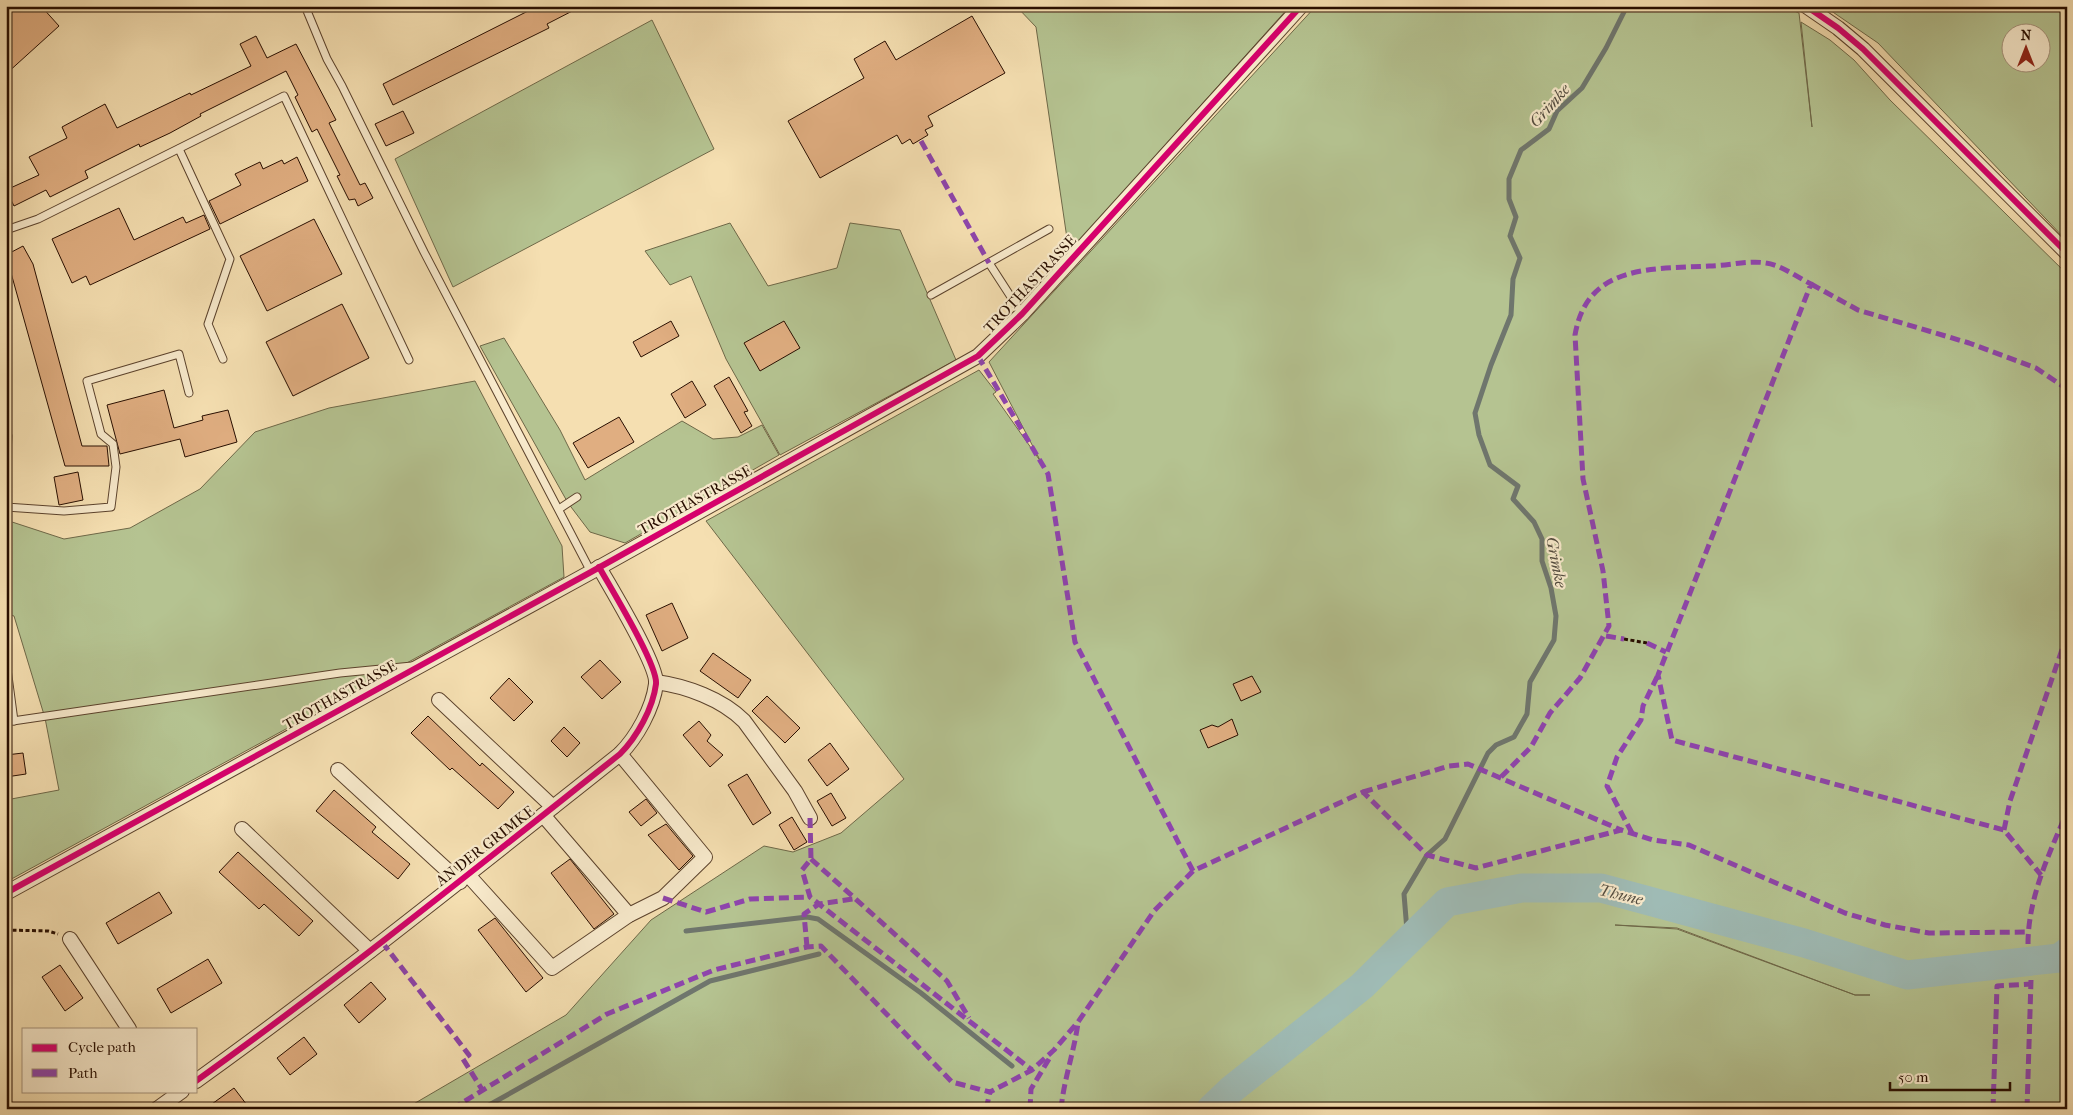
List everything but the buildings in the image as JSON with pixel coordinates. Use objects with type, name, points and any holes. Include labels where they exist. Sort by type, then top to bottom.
[{"type":"street","name":"TROTHASTRASSE","points":[[6,893],[595,570],[978,356],[1022,314],[1301,6]]},
{"type":"street","points":[[1806,6],[1838,28],[1863,49],[2067,253]]},
{"type":"street","points":[[595,570],[642,643],[656,682],[681,686],[735,712],[744,721],[795,791],[810,818]]},
{"type":"street","name":"AN DER GRIMKE","points":[[198,1080],[464,879],[620,754],[632,742],[644,721],[656,682]]},
{"type":"street","name":"AN DER GRIMKE","points":[[439,700],[548,811],[629,915]]},
{"type":"street","name":"AN DER GRIMKE","points":[[338,770],[464,879],[552,968],[629,915],[662,898],[705,858],[620,754]]},
{"type":"street","points":[[242,829],[370,951]]},
{"type":"street","points":[[70,938],[128,1028]]},
{"type":"street","points":[[157,1109],[175,1093]]},
{"type":"lane","points":[[305,6],[327,59],[424,252],[559,509],[595,570]]},
{"type":"lane","points":[[6,230],[38,219],[284,96],[409,360]]},
{"type":"lane","points":[[179,149],[230,260],[208,324],[223,359]]},
{"type":"lane","points":[[932,295],[1049,229]]},
{"type":"lane","points":[[989,263],[1022,314]]},
{"type":"lane","points":[[6,507],[64,511],[111,507],[116,467],[113,444],[101,434],[87,381],[179,354],[189,393]]},
{"type":"lane","points":[[6,429],[8,436],[6,469]]},
{"type":"lane","points":[[559,509],[578,497]]},
{"type":"lane","points":[[6,661],[14,721]]},
{"type":"lane","points":[[6,722],[340,672],[420,666]]},
{"type":"path","points":[[1624,639],[1647,643]]},
{"type":"path","points":[[6,930],[48,931],[70,938]]},
{"type":"green space","points":[[1016,6],[1290,6],[1069,252],[1036,27]]},
{"type":"green space","points":[[1316,6],[1782,6],[1799,13],[1812,127],[1801,22],[1830,40],[1854,60],[1890,100],[2067,274],[2067,1109],[405,1109],[566,1015],[651,920],[764,846],[793,852],[841,833],[904,779],[706,521],[979,370],[996,392],[993,394],[1041,462],[989,362]],"holes":[[[1615,925],[1677,928],[1855,995],[1677,929]]]},
{"type":"green space","points":[[1824,6],[2067,6],[2067,241],[1878,43]]},
{"type":"green space","points":[[652,20],[714,149],[453,287],[395,159]]},
{"type":"green space","points":[[730,223],[768,286],[837,268],[850,223],[900,230],[956,360],[780,455],[726,359],[691,276],[670,285],[645,251]]},
{"type":"green space","points":[[504,338],[560,430],[585,480],[682,421],[713,439],[738,437],[762,425],[779,455],[625,543],[590,532],[568,503],[480,346]]},
{"type":"green space","points":[[475,381],[562,546],[564,577],[6,882],[6,800],[59,790],[45,718],[14,616],[6,613],[6,520],[64,539],[130,528],[200,489],[255,432],[329,408]]},
{"type":"waterway","name":"Grimke","points":[[1408,943],[1404,894],[1427,855],[1445,839],[1488,753],[1496,745],[1514,737],[1527,714],[1530,682],[1554,640],[1556,616],[1551,588],[1542,561],[1542,539],[1534,522],[1513,499],[1518,486],[1490,465],[1479,435],[1475,413],[1491,365],[1511,315],[1513,279],[1520,258],[1510,236],[1516,217],[1509,199],[1509,179],[1521,150],[1549,129],[1557,111],[1582,88],[1606,48],[1627,6]]},
{"type":"waterway","name":"Thune","points":[[1211,1109],[1232,1089],[1362,986],[1447,902],[1522,888],[1601,888],[1804,943],[1907,975],[2059,958],[2067,952]]},
{"type":"waterway","points":[[686,931],[807,917],[818,919],[921,993],[1012,1066]]},
{"type":"waterway","points":[[482,1109],[710,981],[819,954]]},
{"type":"marked path","points":[[921,141],[989,263]]},
{"type":"marked path","points":[[1501,777],[1531,747],[1550,713],[1580,678],[1609,626],[1603,571],[1583,479],[1575,335],[1582,312],[1593,295],[1608,283],[1625,275],[1645,270],[1666,268],[1752,262],[1772,264],[1811,284],[1658,675],[1672,740],[2004,830],[2041,875]]},
{"type":"marked path","points":[[1811,284],[1858,310],[1969,343],[2036,368],[2067,389]]},
{"type":"marked path","points":[[978,356],[1048,474],[1075,642],[1193,871]]},
{"type":"marked path","points":[[2004,830],[2010,801],[2067,635]]},
{"type":"marked path","points":[[1606,636],[1624,639]]},
{"type":"marked path","points":[[1647,643],[1666,652]]},
{"type":"marked path","points":[[1632,833],[1607,786],[1617,757],[1641,720],[1643,706],[1658,675]]},
{"type":"marked path","points":[[1363,792],[1449,766],[1468,764],[1621,830]]},
{"type":"marked path","points":[[452,1109],[607,1014],[714,970],[807,947],[821,946],[952,1082],[990,1092],[1032,1070],[1054,1050],[1078,1022],[1154,911],[1193,871],[1363,792],[1427,855],[1476,868],[1621,830],[1653,840],[1689,845],[1845,913],[1885,925],[1929,933],[2028,932]]},
{"type":"marked path","points":[[2028,944],[2032,910],[2041,876],[2067,812]]},
{"type":"marked path","points":[[810,818],[811,859],[802,870],[810,897],[1032,1070]]},
{"type":"marked path","points":[[811,859],[947,981],[969,1018]]},
{"type":"marked path","points":[[663,898],[706,912],[750,899],[810,897]]},
{"type":"marked path","points":[[807,947],[804,914],[819,904],[853,899]]},
{"type":"marked path","points":[[382,942],[469,1055],[463,1059],[483,1091]]},
{"type":"marked path","points":[[2027,1109],[2031,980]]},
{"type":"marked path","points":[[1993,1109],[1997,986],[2031,984]]},
{"type":"marked path","points":[[1061,1109],[1078,1023]]},
{"type":"marked path","points":[[1030,1109],[1031,1089],[1049,1059]]},
{"type":"marked path","points":[[986,1109],[990,1092]]},
{"type":"cycle path","points":[[6,893],[591,572],[978,356],[1022,314],[1301,6]]},
{"type":"cycle path","points":[[1806,6],[1838,28],[1863,49],[2067,253]]},
{"type":"cycle path","points":[[198,1080],[304,1002],[410,920],[620,754],[626,747],[638,731],[652,703],[656,684],[655,674],[642,644],[599,567]]}]
